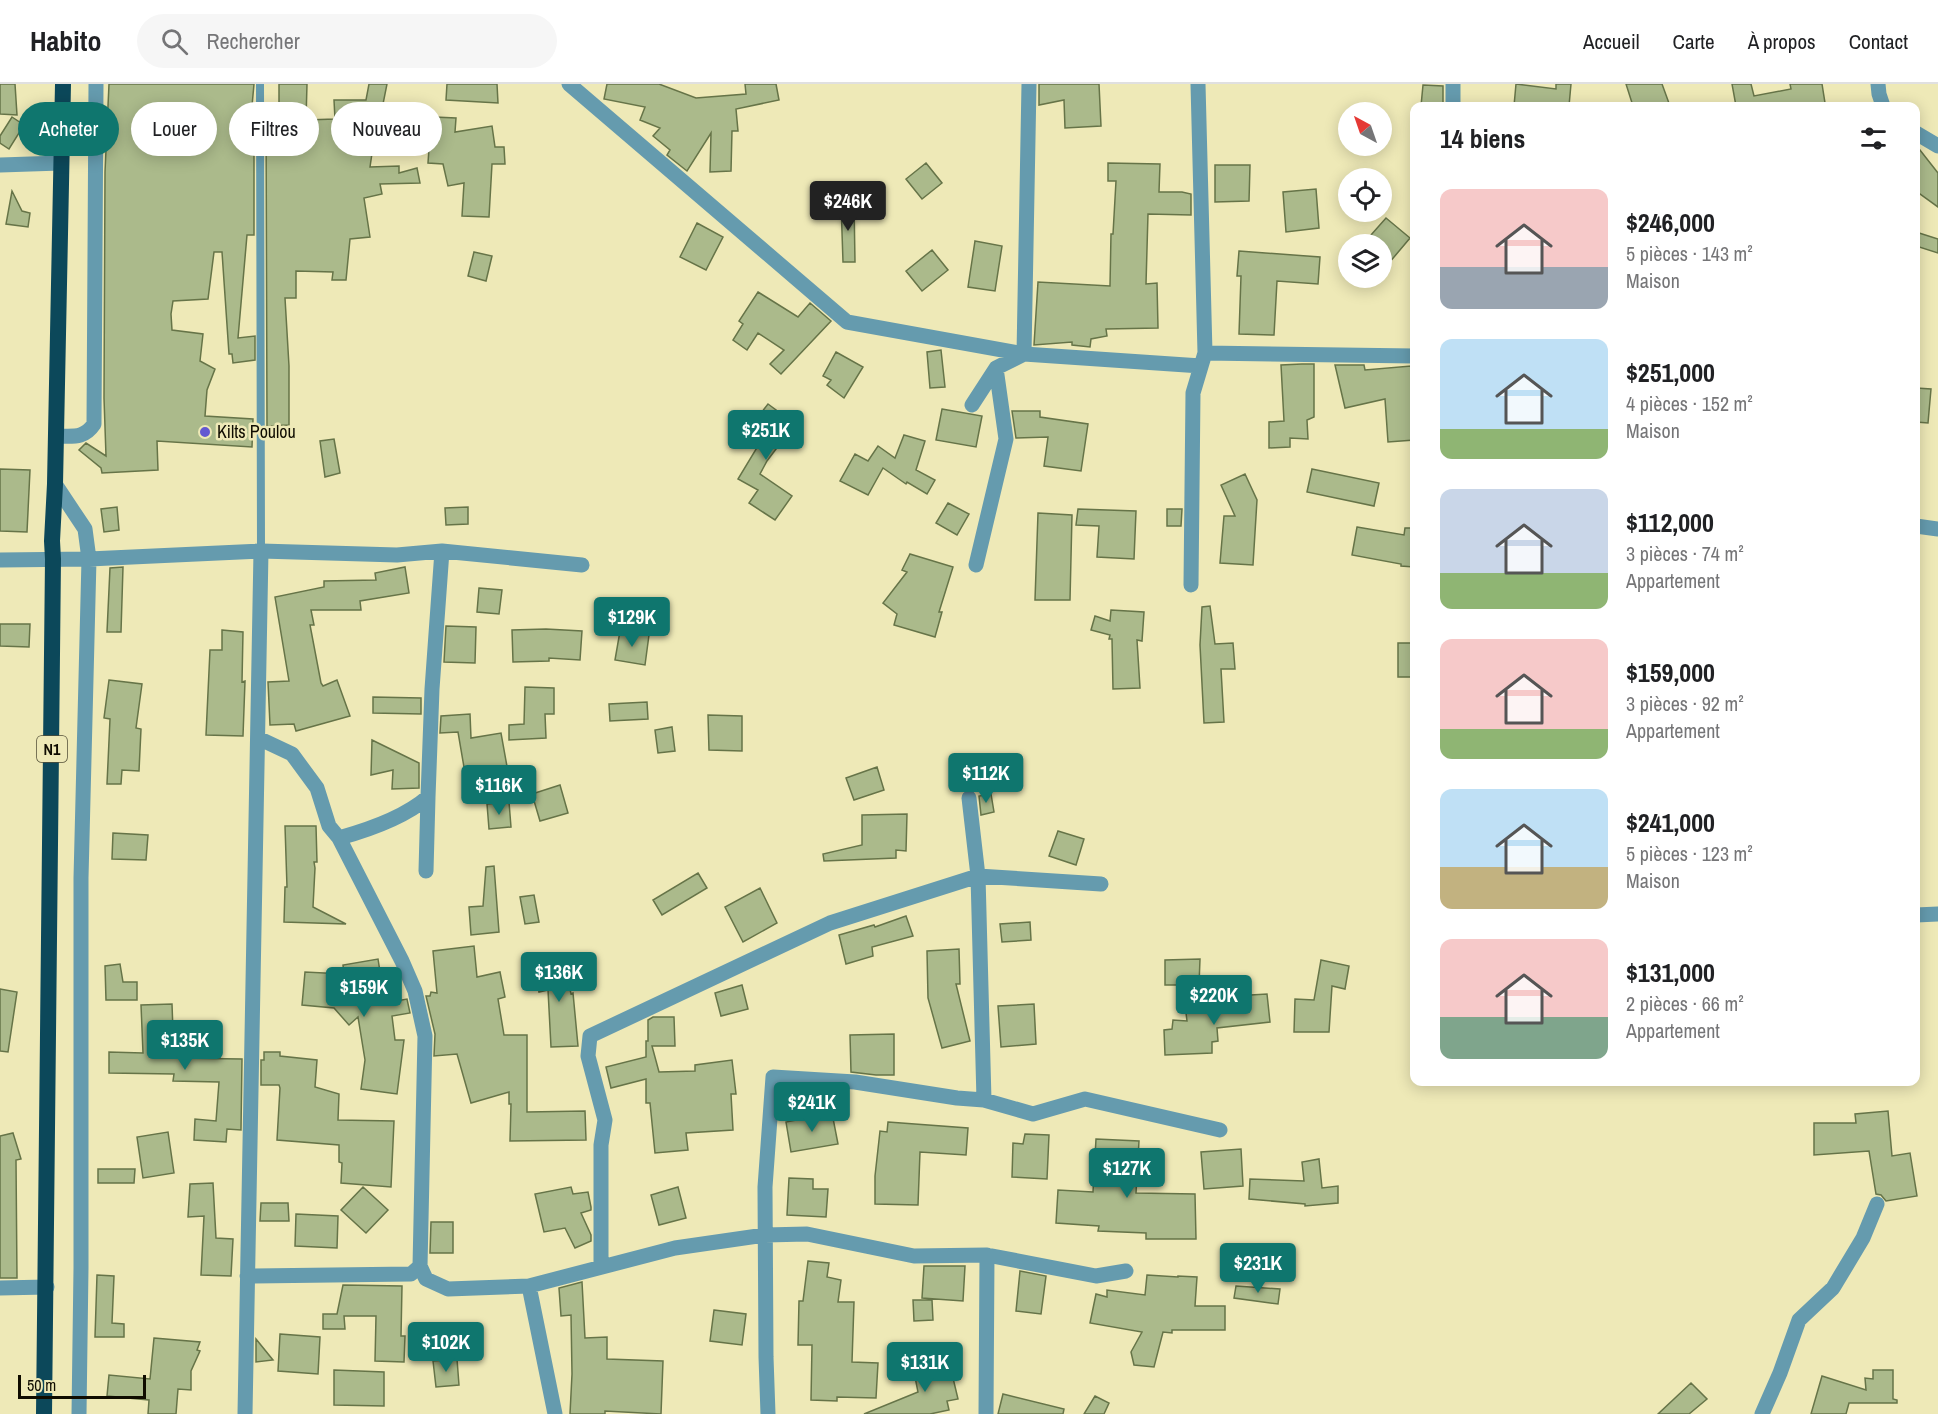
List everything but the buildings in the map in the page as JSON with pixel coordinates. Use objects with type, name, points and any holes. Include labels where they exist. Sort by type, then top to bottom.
[{"type":"highway","name":"N1","points":[[44,1414],[47,1287],[52,541],[63,84]]},
{"type":"street","points":[[56,436],[83,435],[94,424],[96,84]]},
{"type":"street","points":[[569,84],[847,322],[1024,354],[1203,359],[1410,356]]},
{"type":"street","points":[[1024,354],[1029,84]]},
{"type":"street","points":[[1191,585],[1193,393],[1203,359],[1198,84]]},
{"type":"street","points":[[1453,84],[1453,102]]},
{"type":"street","points":[[1920,135],[1938,146]]},
{"type":"street","points":[[0,165],[61,163]]},
{"type":"street","points":[[972,405],[996,368],[1024,354]]},
{"type":"street","points":[[976,565],[1006,439],[996,368]]},
{"type":"street","points":[[55,484],[85,529],[89,559],[81,878],[79,1414]]},
{"type":"street","points":[[1920,526],[1938,529]]},
{"type":"street","points":[[245,1414],[261,551]]},
{"type":"street","points":[[0,560],[89,559],[261,551],[397,555],[442,551],[582,565]]},
{"type":"street","points":[[426,872],[432,689],[442,551]]},
{"type":"street","points":[[258,738],[292,754],[317,788],[329,826],[339,838],[415,991],[425,1036],[420,1266],[426,1279],[448,1288],[529,1286],[675,1248],[765,1235],[807,1234],[914,1256],[987,1255],[1096,1276],[1125,1271]]},
{"type":"street","points":[[339,838],[369,830],[428,797]]},
{"type":"street","points":[[969,798],[978,876],[984,1100]]},
{"type":"street","points":[[601,1267],[601,1145],[605,1120],[588,1056],[591,1036],[830,923],[978,876],[1101,884]]},
{"type":"street","points":[[1920,915],[1938,914]]},
{"type":"street","points":[[768,1414],[765,1186],[773,1077],[855,1082],[984,1100],[1033,1114],[1085,1099],[1221,1130]]},
{"type":"street","points":[[1762,1414],[1799,1320],[1833,1288],[1863,1239],[1877,1204]]},
{"type":"street","points":[[986,1414],[987,1255]]},
{"type":"street","points":[[247,1276],[411,1274],[420,1266]]},
{"type":"street","points":[[529,1286],[555,1414]]},
{"type":"street","points":[[0,1288],[47,1287]]},
{"type":"lane","points":[[260,84],[261,551]]},
{"type":"place","name":"Kilts Poulou","points":[[205,432]]}]
